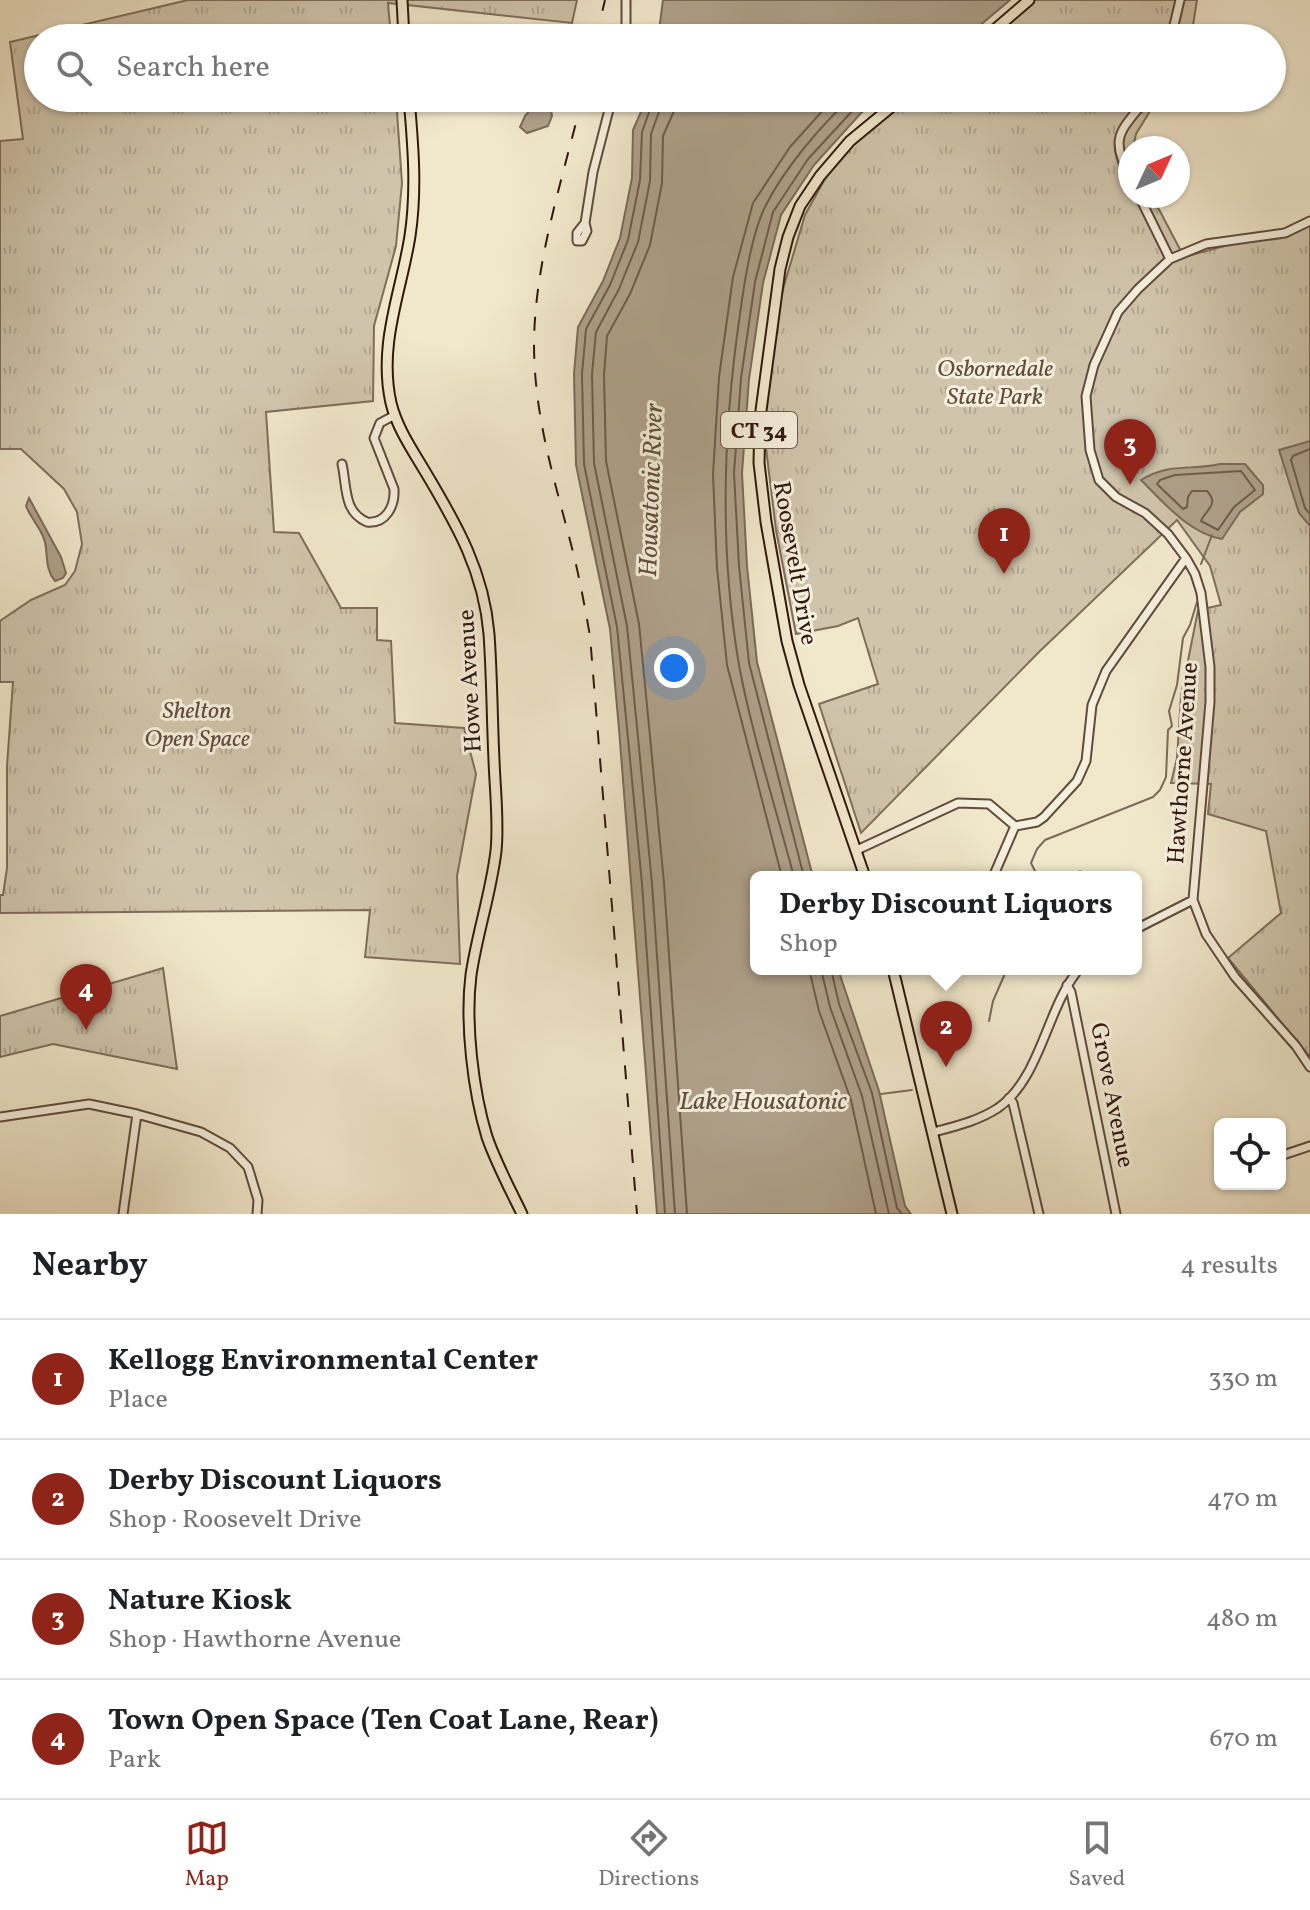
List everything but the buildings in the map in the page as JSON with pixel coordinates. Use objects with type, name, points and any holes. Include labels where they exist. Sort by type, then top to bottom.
[{"type":"main road","points":[[403,0],[404,24]]},
{"type":"main road","points":[[1001,24],[1029,0]]},
{"type":"main road","name":"Howe Avenue","points":[[410,112],[414,160],[410,237],[388,328],[388,383],[395,415],[414,454],[460,530],[484,592],[489,634],[496,850],[471,975],[469,1008],[484,1124],[522,1214]]},
{"type":"main road","name":"Roosevelt Drive","points":[[863,871],[799,685],[787,641],[766,522],[759,463],[760,418],[780,269],[800,206],[820,176],[850,141],[885,112]]},
{"type":"main road","points":[[895,975],[952,1214]]},
{"type":"street","points":[[626,0],[626,24]]},
{"type":"street","points":[[1174,24],[1180,0]]},
{"type":"street","points":[[585,223],[593,172],[608,112]]},
{"type":"street","points":[[1121,136],[1136,112]]},
{"type":"street","points":[[1145,208],[1170,259]]},
{"type":"street","name":"Hawthorne Avenue","points":[[1310,221],[1285,233],[1206,244],[1170,259],[1118,312],[1087,382],[1086,408],[1090,450],[1099,480],[1116,497],[1157,522],[1186,558],[1201,593],[1210,667],[1210,702],[1193,900],[1206,934],[1235,977],[1296,1046],[1310,1067]]},
{"type":"street","points":[[342,464],[353,513],[367,522],[380,520],[393,506],[394,489],[374,438],[380,423],[395,415]]},
{"type":"street","points":[[1015,826],[1037,822],[1044,817],[1077,781],[1086,761],[1092,705],[1106,671],[1186,558]]},
{"type":"street","points":[[857,850],[958,803],[989,804],[1015,826]]},
{"type":"street","points":[[996,871],[1015,826]]},
{"type":"street","points":[[1142,926],[1193,900]]},
{"type":"street","points":[[934,1132],[995,1110],[1009,1098],[1028,1071],[1074,975]]},
{"type":"street","name":"Grove Avenue","points":[[1067,985],[1071,992],[1116,1214]]},
{"type":"street","points":[[1009,1098],[1013,1103],[1039,1214]]},
{"type":"street","points":[[0,1117],[89,1104],[201,1132],[230,1148],[248,1167],[258,1200],[257,1214]]},
{"type":"street","points":[[123,1214],[137,1114]]},
{"type":"street","points":[[1286,1154],[1310,1146]]},
{"type":"green space","name":"Shelton Open Space","points":[[188,0],[577,0],[572,23],[388,3],[390,24],[86,24]]},
{"type":"green space","points":[[1029,0],[1197,0],[1193,24],[1001,24]]},
{"type":"green space","name":"Shelton Open Space","points":[[24,39],[24,112],[397,112],[402,183],[396,246],[374,326],[373,401],[266,412],[274,532],[299,533],[341,608],[377,608],[377,640],[391,641],[395,723],[464,728],[476,774],[457,876],[460,964],[365,957],[370,910],[0,913],[0,895],[3,895],[7,868],[7,766],[13,682],[0,682],[0,621],[31,600],[65,585],[75,571],[82,544],[77,512],[64,489],[21,449],[0,449],[0,141],[23,139],[10,42]]},
{"type":"green space","name":"Osbornedale State Park","points":[[887,112],[1149,112],[1136,136],[1118,136],[1118,208],[1158,208],[1184,257],[1310,223],[1310,1057],[1228,958],[1281,913],[1266,831],[1208,814],[1211,784],[1171,783],[1177,758],[1181,696],[1198,610],[1221,605],[1210,566],[1177,520],[1039,652],[861,833],[819,704],[878,684],[858,618],[838,626],[796,634],[776,530],[766,448],[765,420],[780,299],[805,215],[831,168],[857,137]]},
{"type":"green space","points":[[163,968],[177,1069],[53,1044],[0,1057],[0,1016]]},
{"type":"water","points":[[663,0],[1010,0],[982,24],[660,24]]},
{"type":"water","points":[[528,112],[551,112],[552,116],[548,126],[527,133],[520,127]]},
{"type":"water","name":"Lake Housatonic","points":[[641,112],[862,112],[814,165],[781,215],[763,283],[749,379],[742,473],[757,662],[811,871],[750,871],[750,975],[840,975],[879,1091],[905,1206],[911,1214],[657,1214],[610,629],[576,465],[574,374],[578,327],[603,281],[620,238],[632,178],[633,130]]},
{"type":"water","points":[[1310,441],[1310,526],[1299,513],[1279,450]]},
{"type":"water","points":[[1245,464],[1263,485],[1263,494],[1240,512],[1222,539],[1188,524],[1141,480],[1161,471]]},
{"type":"water","points":[[29,498],[61,557],[66,573],[55,581],[48,567],[44,537],[26,506]]},
{"type":"waterway","points":[[1201,564],[1212,535]]},
{"type":"waterway","points":[[1035,871],[1031,863],[1045,840],[1153,797],[1160,790],[1166,777],[1168,730],[1172,726],[1169,711],[1177,685],[1183,638],[1197,602]]},
{"type":"waterway","points":[[989,1021],[993,1001],[1004,975]]},
{"type":"waterway","points":[[881,1094],[912,1090]]},
{"type":"railway","points":[[599,24],[605,0]]},
{"type":"railway","points":[[578,112],[539,281],[535,371],[547,449],[576,562],[590,636],[637,1214]]},
{"type":"place","name":"Nature Kiosk","points":[[1130,485]]},
{"type":"place","name":"Kellogg Environmental Center","points":[[1004,574]]},
{"type":"place","name":"Town Open Space (Ten Coat Lane, Rear)","points":[[86,1030]]},
{"type":"place","name":"Derby Discount Liquors","points":[[946,1067]]},
{"type":"water label","name":"Housatonic River","points":[[650,490]]}]
